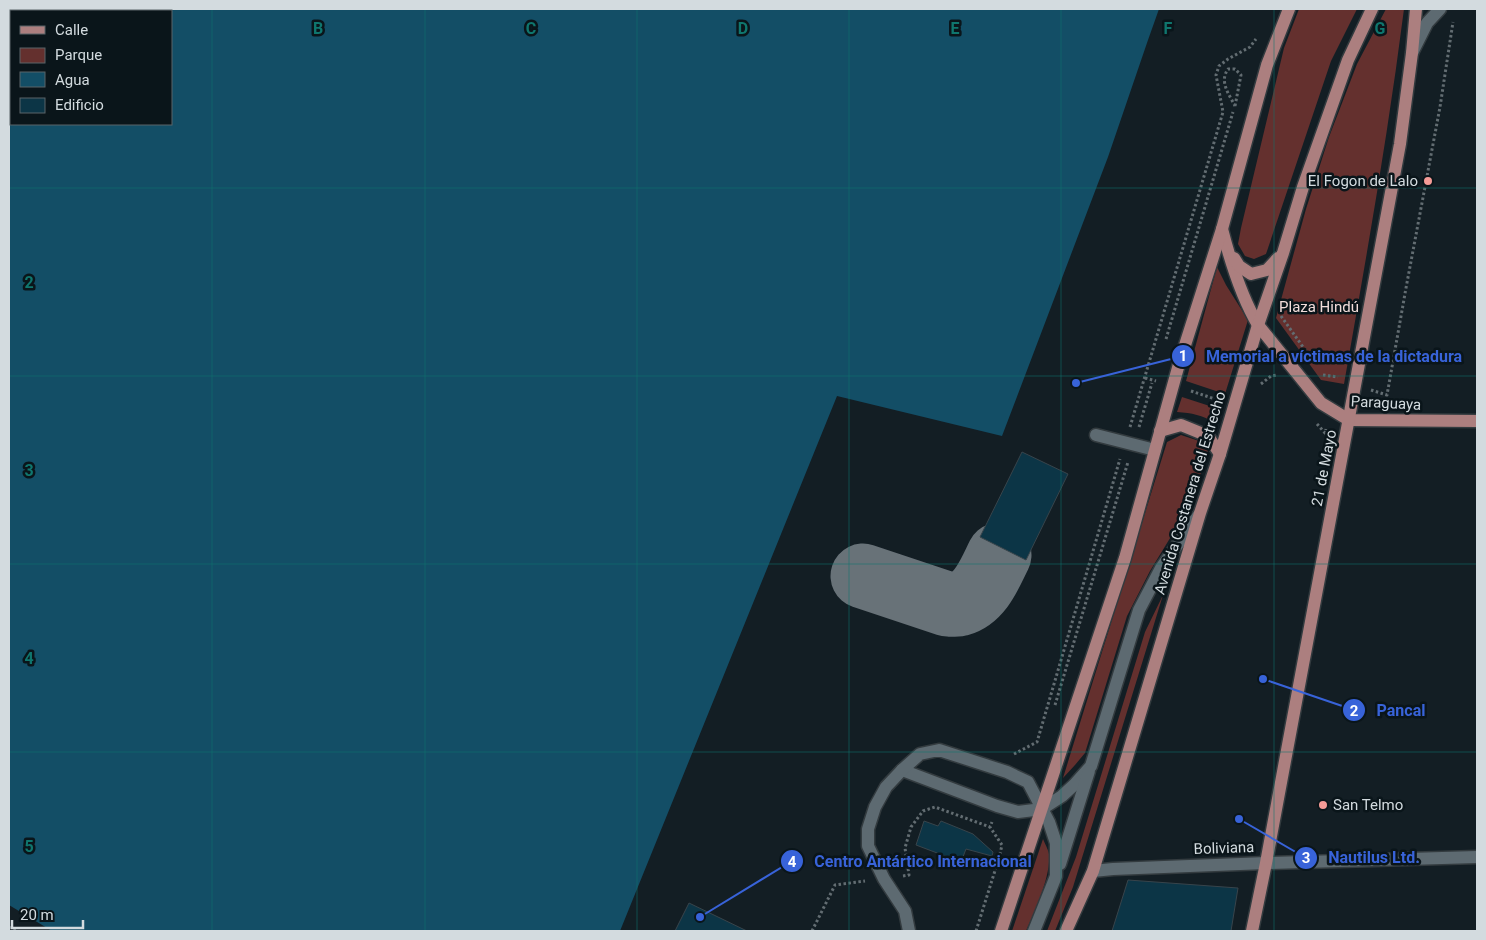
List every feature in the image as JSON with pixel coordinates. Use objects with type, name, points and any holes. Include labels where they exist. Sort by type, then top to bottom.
[{"type":"main road","points":[[1001,931],[1126,558],[1179,364],[1222,229],[1267,64],[1289,9]]},
{"type":"main road","name":"Avenida Costanera del Estrecho","points":[[1066,931],[1093,872],[1200,513],[1303,187],[1348,60],[1372,9]]},
{"type":"main road","name":"21 de Mayo","points":[[1252,931],[1400,144],[1416,9]]},
{"type":"main road","name":"Paraguaya","points":[[1222,229],[1250,313],[1321,403],[1349,420],[1477,421]]},
{"type":"main road","points":[[1227,248],[1239,266],[1251,274],[1267,270],[1283,253]]},
{"type":"main road","points":[[1160,431],[1180,425],[1208,436],[1220,454]]},
{"type":"street","points":[[1412,53],[1427,23],[1440,9]]},
{"type":"street","points":[[1096,435],[1155,450]]},
{"type":"street","points":[[1034,931],[1056,876],[1139,610],[1161,568],[1200,513]]},
{"type":"street","points":[[908,931],[905,910],[884,879],[868,846],[868,828],[875,807],[886,787],[920,754],[939,750],[1007,772],[1028,782],[1049,822],[1056,843],[1056,876]]},
{"type":"street","points":[[902,770],[997,806],[1018,812],[1042,808],[1062,796],[1090,766]]},
{"type":"street","name":"Boliviana","points":[[1093,872],[1113,869],[1266,863],[1477,857]]},
{"type":"path","points":[[1318,368],[1323,376],[1338,377],[1387,395],[1440,106],[1452,28]]},
{"type":"path","points":[[1052,713],[1223,112],[1216,74],[1220,66],[1250,47],[1258,36]]},
{"type":"path","points":[[1164,342],[1235,106],[1241,75],[1235,69],[1228,70],[1224,75],[1224,82],[1235,106]]},
{"type":"path","points":[[1281,316],[1312,361]]},
{"type":"path","points":[[1338,377],[1341,369]]},
{"type":"path","points":[[1007,772],[1013,755],[1037,742],[1130,443],[1153,380]]},
{"type":"path","points":[[990,827],[997,806]]},
{"type":"path","points":[[812,931],[835,885],[909,875],[905,848],[911,827],[923,811],[935,807],[990,827],[1002,845],[976,931]]},
{"type":"path","points":[[9,927],[16,931]]},
{"type":"green space","points":[[1299,9],[1357,9],[1331,61],[1266,254],[1254,259],[1245,256],[1238,244],[1284,48]]},
{"type":"green space","name":"Plaza Hindú","points":[[1386,9],[1404,9],[1384,150],[1344,384],[1321,380],[1276,318],[1306,209],[1329,137],[1357,64]]},
{"type":"green space","points":[[1217,267],[1248,320],[1225,394],[1186,381]]},
{"type":"green space","points":[[1182,397],[1219,409],[1215,423],[1197,415],[1177,412]]},
{"type":"green space","points":[[1181,435],[1202,442],[1208,451],[1188,513],[1178,525],[1150,571],[1127,616],[1085,753],[1063,778],[1167,442]]},
{"type":"green space","points":[[1163,595],[1073,887],[1055,931],[1047,931],[1076,857],[1145,632]]},
{"type":"green space","points":[[1043,839],[1049,852],[1049,863],[1042,893],[1026,931],[1012,931]]},
{"type":"water","points":[[9,9],[1159,9],[1108,157],[1002,436],[837,396],[620,931],[9,931]]},
{"type":"pier","points":[[9,905],[52,931],[9,931]]},
{"type":"building","points":[[1022,452],[1068,474],[1026,560],[980,537]]},
{"type":"building","points":[[924,821],[938,826],[941,821],[973,834],[993,852],[992,856],[966,849],[961,862],[916,845]]},
{"type":"building","points":[[1128,880],[1238,888],[1231,931],[1112,931]]},
{"type":"building","points":[[689,903],[747,931],[675,931]]},
{"type":"taxiway","points":[[863,576],[947,604],[958,604],[967,601],[979,591],[999,555]]},
{"type":"place","name":"El Fogon de Lalo","points":[[1428,181]]},
{"type":"place","name":"Memorial a víctimas de la dictadura","points":[[1076,383]]},
{"type":"place","name":"Pancal","points":[[1263,679]]},
{"type":"place","name":"San Telmo","points":[[1323,805]]},
{"type":"place","name":"Nautilus Ltd.","points":[[1239,819]]},
{"type":"place","name":"Centro Antártico Internacional","points":[[700,917]]}]
